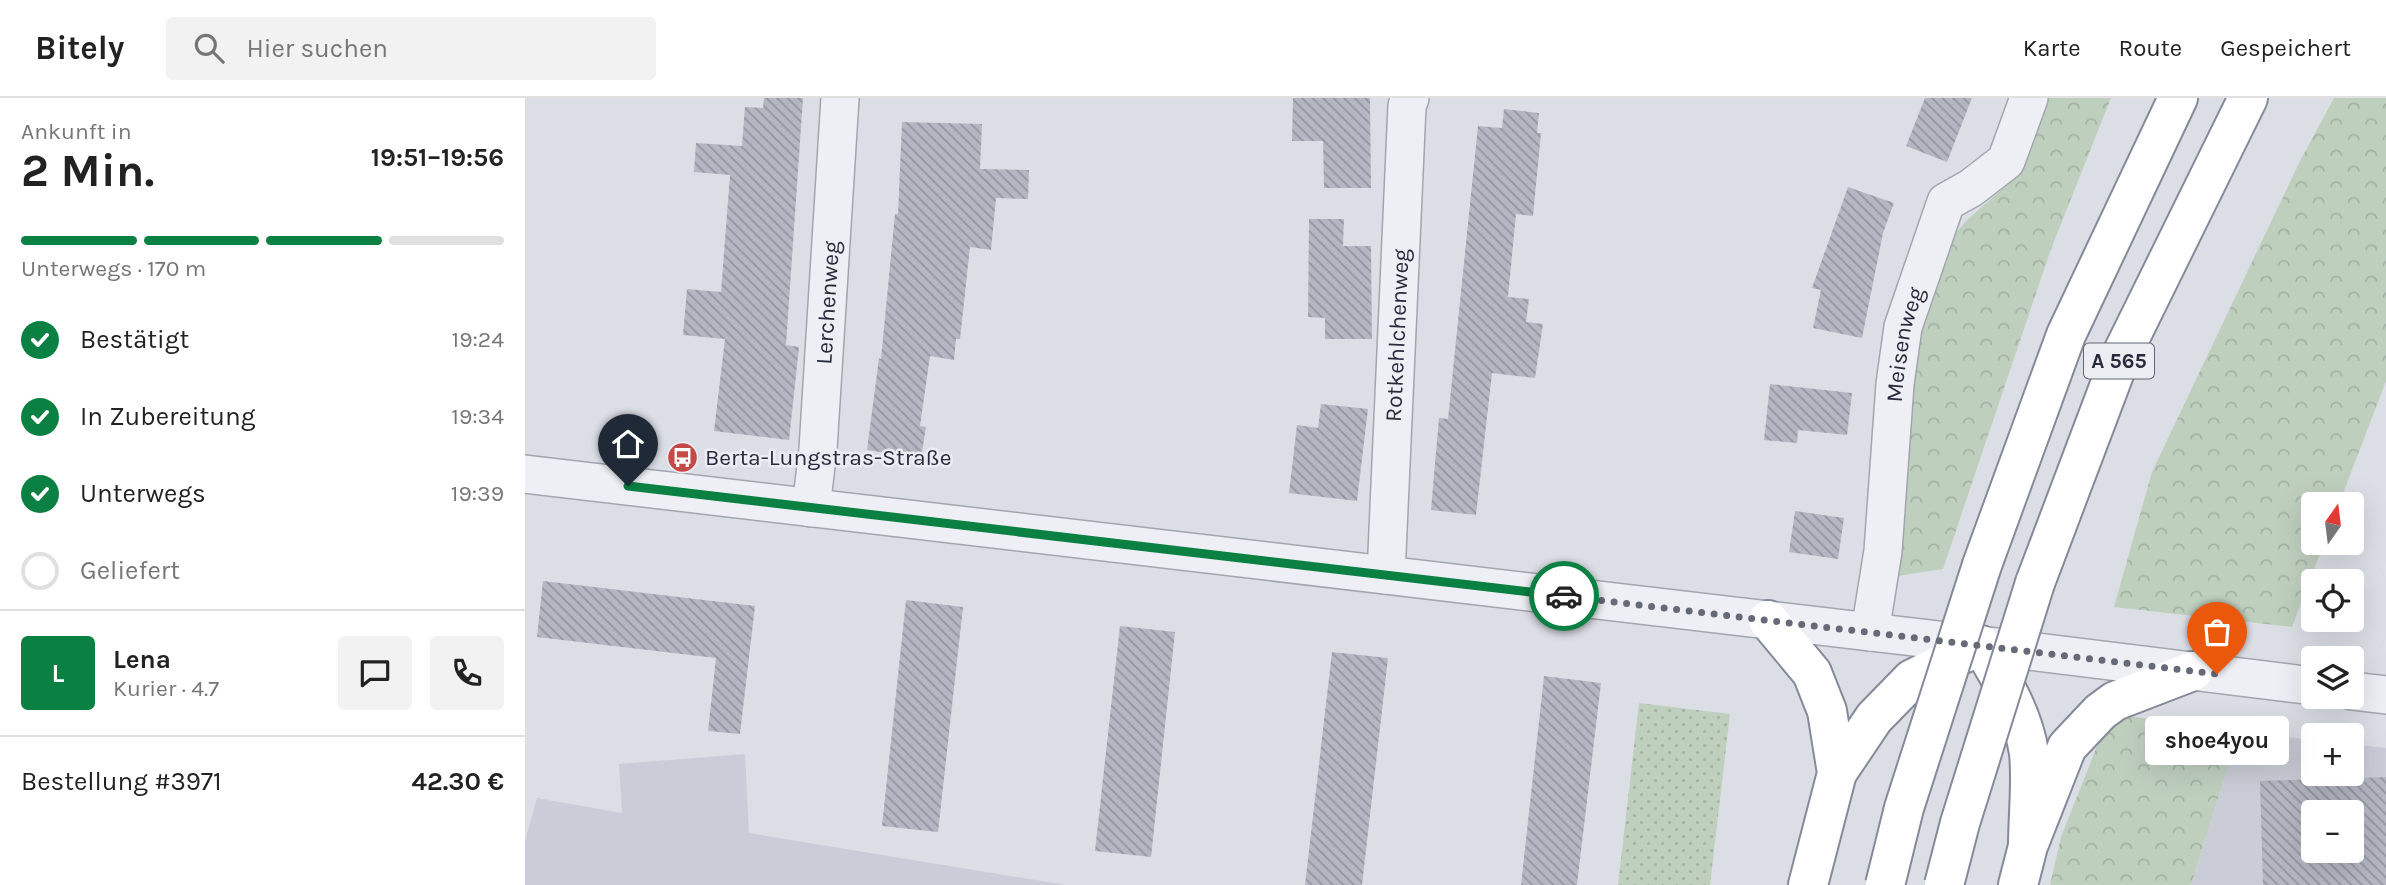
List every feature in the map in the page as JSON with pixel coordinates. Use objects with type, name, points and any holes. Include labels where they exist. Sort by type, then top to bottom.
[{"type":"highway","name":"A 565","points":[[1885,885],[1904,808],[1982,565],[2066,335],[2178,98]]},
{"type":"highway","name":"A 565","points":[[1944,885],[1960,823],[2035,583],[2120,358],[2248,98]]},
{"type":"highway","points":[[1769,620],[1812,673],[1827,711],[1836,773]]},
{"type":"highway","points":[[1808,885],[1836,773],[1874,718],[1912,679],[1981,645],[2010,695],[2029,754],[2028,846]]},
{"type":"highway","points":[[2018,885],[2028,846],[2067,747],[2100,712],[2115,702],[2193,671]]},
{"type":"street","name":"Lerchenweg","points":[[811,508],[818,449],[840,98]]},
{"type":"street","name":"Rotkehlchenweg","points":[[1386,575],[1407,106],[1410,98]]},
{"type":"street","name":"Meisenweg","points":[[1870,632],[1882,551],[1895,384],[1903,327],[1946,202],[1971,188],[2006,161],[2029,98]]},
{"type":"street","points":[[525,474],[2301,684]]},
{"type":"street","points":[[2364,692],[2386,695]]},
{"type":"shaded area","points":[[2239,731],[2301,739],[2301,786],[2364,786],[2364,745],[2386,748],[2386,885],[2191,885]]},
{"type":"shaded area","points":[[745,754],[749,833],[1066,885],[525,885],[525,841],[537,798],[622,813],[619,764]]},
{"type":"green space","points":[[2040,98],[2111,98],[2051,249],[1943,569],[1897,576],[1907,356],[1948,242],[1967,220],[2009,183],[2023,153]]},
{"type":"green space","points":[[2334,98],[2386,98],[2386,381],[2344,492],[2301,492],[2301,555],[2319,555],[2314,569],[2301,569],[2301,603],[2292,627],[2114,607],[2152,472],[2301,159]]},
{"type":"green space","points":[[1639,703],[1730,714],[1710,885],[1618,885]]},
{"type":"green space","points":[[2128,716],[2239,731],[2191,885],[2050,885],[2061,837],[2103,731]]},
{"type":"building","points":[[764,98],[803,98],[786,345],[799,347],[789,440],[714,431],[725,339],[683,335],[687,289],[721,292],[730,175],[694,172],[696,143],[742,146],[745,107],[763,108]]},
{"type":"building","points":[[1293,98],[1370,98],[1371,188],[1324,188],[1323,141],[1292,141]]},
{"type":"building","points":[[1925,98],[1972,98],[1947,162],[1906,146]]},
{"type":"building","points":[[1504,109],[1539,113],[1537,133],[1541,133],[1533,216],[1516,214],[1508,297],[1529,299],[1526,322],[1543,324],[1535,378],[1492,373],[1476,515],[1431,510],[1439,418],[1448,419],[1478,126],[1502,128]]},
{"type":"building","points":[[902,122],[982,124],[980,169],[1029,170],[1028,199],[996,198],[991,250],[970,247],[960,339],[956,339],[954,360],[930,356],[920,426],[926,427],[921,458],[867,450],[879,358],[881,359],[895,214],[898,214]]},
{"type":"building","points":[[1848,187],[1894,203],[1883,233],[1862,338],[1813,328],[1821,290],[1812,288]]},
{"type":"building","points":[[1309,219],[1344,219],[1343,246],[1371,246],[1372,339],[1325,339],[1325,318],[1308,317]]},
{"type":"building","points":[[1770,384],[1852,393],[1847,435],[1798,430],[1797,443],[1764,440]]},
{"type":"building","points":[[1321,404],[1368,409],[1357,501],[1289,493],[1297,425],[1318,428]]},
{"type":"building","points":[[1795,511],[1844,518],[1838,559],[1789,552]]},
{"type":"building","points":[[543,581],[755,606],[740,734],[708,731],[716,658],[537,637]]},
{"type":"building","points":[[906,600],[963,607],[938,832],[882,826]]},
{"type":"building","points":[[1120,626],[1175,632],[1151,857],[1095,851]]},
{"type":"building","points":[[1332,652],[1388,658],[1362,885],[1305,885]]},
{"type":"building","points":[[1544,676],[1601,683],[1577,885],[1521,885]]},
{"type":"building","points":[[2386,777],[2386,885],[2263,885],[2260,781],[2301,780],[2301,786],[2364,786],[2364,778]]},
{"type":"way so far","points":[[1564,596],[2217,674]]},
{"type":"place","name":"Berta-Lungstras-Straße","points":[[682,457]]},
{"type":"place","name":"shoe4you","points":[[2217,674]]},
{"type":"route","points":[[628,486],[1564,596]]}]
